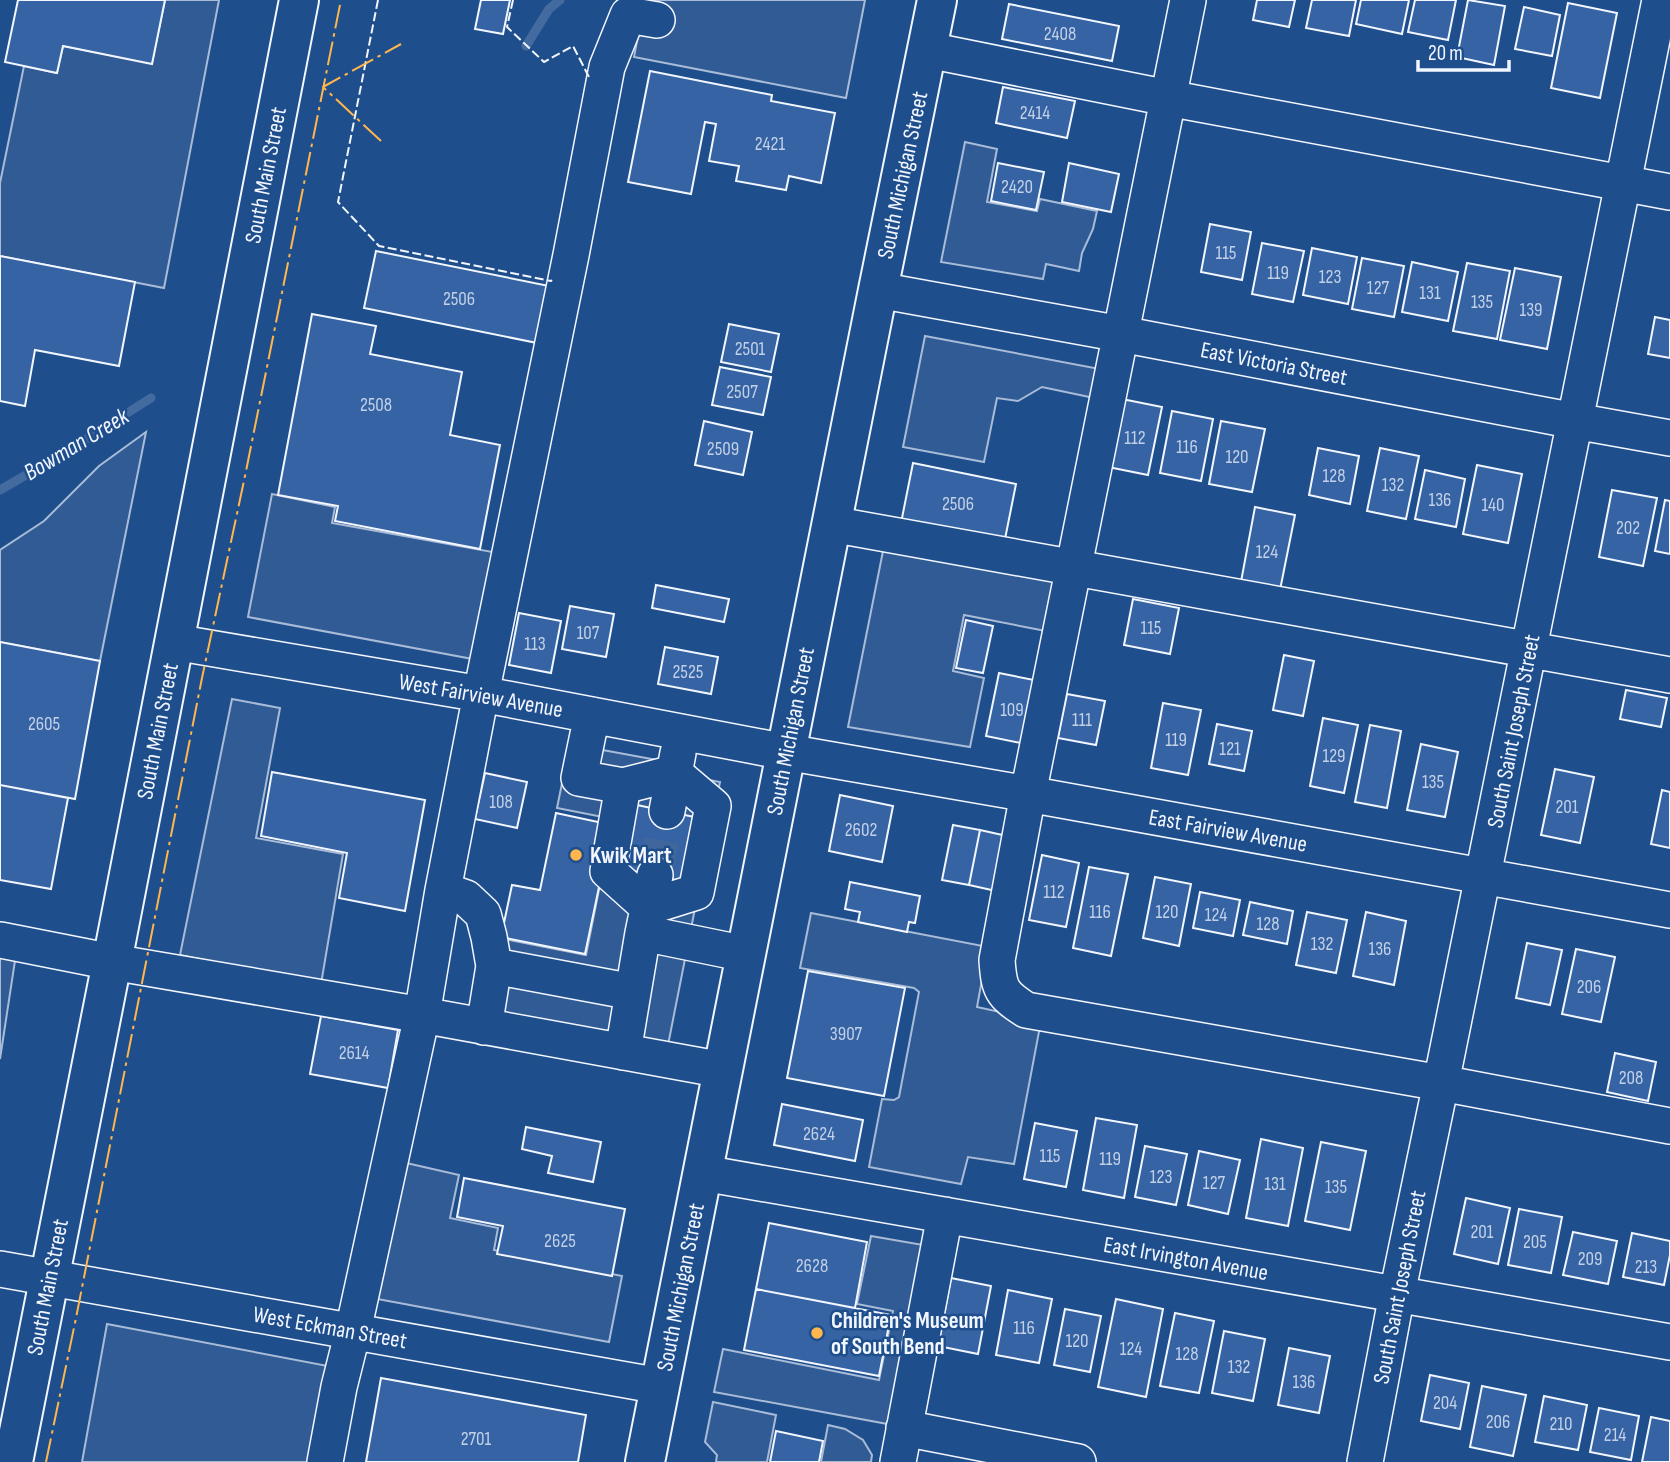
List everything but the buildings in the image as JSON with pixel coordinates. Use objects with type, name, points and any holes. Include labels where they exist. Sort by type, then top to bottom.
[{"type":"main road","name":"South Main Street","points":[[13,1462],[299,0]]},
{"type":"main road","name":"South Michigan Street","points":[[645,1462],[937,0]]},
{"type":"street","points":[[1188,0],[1028,794],[997,960],[998,983],[1008,999],[1026,1010],[1670,1126]]},
{"type":"street","name":"South Saint Joseph Street","points":[[1364,1462],[1661,0]]},
{"type":"street","points":[[325,1462],[339,1387],[422,1015],[481,694],[607,67],[628,15],[657,20]]},
{"type":"street","points":[[928,50],[1670,192]]},
{"type":"street","name":"East Victoria Street","points":[[878,290],[1670,438]]},
{"type":"street","points":[[831,524],[1670,676]]},
{"type":"street","name":"West Fairview Avenue","points":[[174,642],[481,694],[786,752]]},
{"type":"street","points":[[592,715],[579,778],[624,786],[674,773]]},
{"type":"street","points":[[667,811],[682,731]]},
{"type":"street","name":"East Fairview Avenue","points":[[786,752],[1670,910]]},
{"type":"street","points":[[649,905],[695,892],[713,806],[674,773]]},
{"type":"street","points":[[624,786],[608,871],[649,905],[746,954]]},
{"type":"street","points":[[443,890],[466,898],[483,914],[494,966],[484,1027]]},
{"type":"street","points":[[623,1052],[649,905]]},
{"type":"street","points":[[0,940],[723,1070]]},
{"type":"street","points":[[494,966],[633,992]]},
{"type":"street","name":"East Irvington Avenue","points":[[703,1173],[1670,1342]]},
{"type":"street","points":[[898,1462],[945,1215]]},
{"type":"street","name":"West Eckman Street","points":[[0,1269],[660,1386]]},
{"type":"street","points":[[904,1428],[1078,1462]]},
{"type":"shaded area","points":[[165,0],[219,0],[164,288],[0,256],[0,183],[24,66],[57,73],[63,46],[152,63]]},
{"type":"shaded area","points":[[645,0],[865,0],[846,98],[634,57]]},
{"type":"shaded area","points":[[965,142],[997,149],[987,202],[1037,211],[1040,199],[1097,211],[1093,229],[1082,253],[1079,271],[1046,264],[1043,279],[941,262]]},
{"type":"shaded area","points":[[925,336],[1105,370],[1099,399],[1042,387],[1018,401],[997,398],[984,462],[903,447]]},
{"type":"shaded area","points":[[146,432],[100,661],[0,642],[0,550],[44,521],[99,466]]},
{"type":"shaded area","points":[[272,494],[335,507],[332,523],[498,553],[478,660],[248,617]]},
{"type":"shaded area","points":[[885,541],[1063,571],[1051,632],[964,615],[953,671],[984,678],[970,747],[848,727]]},
{"type":"shaded area","points":[[232,699],[280,708],[256,838],[343,854],[321,984],[180,955]]},
{"type":"shaded area","points":[[570,744],[695,767],[699,778],[720,782],[668,1045],[471,1007],[483,935],[586,955],[613,819],[557,808]]},
{"type":"shaded area","points":[[811,913],[988,947],[977,1007],[1041,1021],[1014,1164],[968,1157],[961,1184],[869,1167],[882,1099],[894,1100],[899,1097],[919,992],[914,988],[800,968]]},
{"type":"shaded area","points":[[0,951],[16,954],[0,1059]]},
{"type":"shaded area","points":[[402,1162],[459,1175],[450,1218],[498,1228],[494,1250],[622,1276],[609,1342],[372,1298]]},
{"type":"shaded area","points":[[871,1236],[929,1246],[893,1425],[714,1392],[723,1349],[879,1380],[893,1311],[857,1304]]},
{"type":"shaded area","points":[[107,1324],[354,1371],[337,1462],[82,1462]]},
{"type":"shaded area","points":[[713,1402],[776,1415],[767,1462],[716,1462],[717,1455],[705,1442]]},
{"type":"shaded area","points":[[828,1425],[845,1429],[863,1440],[872,1455],[871,1462],[821,1462]]},
{"type":"waterway","name":"Bowman Creek","points":[[526,46],[549,9],[560,0]]},
{"type":"waterway","name":"Bowman Creek","points":[[0,490],[151,398]]},
{"type":"tunnel","points":[[655,875],[667,811]]},
{"type":"fence","points":[[378,0],[338,202],[379,246],[552,280]]},
{"type":"fence","points":[[513,0],[507,27],[544,62],[573,46],[589,77]]},
{"type":"power","points":[[46,1462],[202,678],[341,0]]},
{"type":"power","points":[[381,141],[323,87],[401,44]]},
{"type":"place","name":"Kwik Mart","points":[[576,855]]},
{"type":"place","name":"Children's Museum of South Bend","points":[[817,1333]]}]
